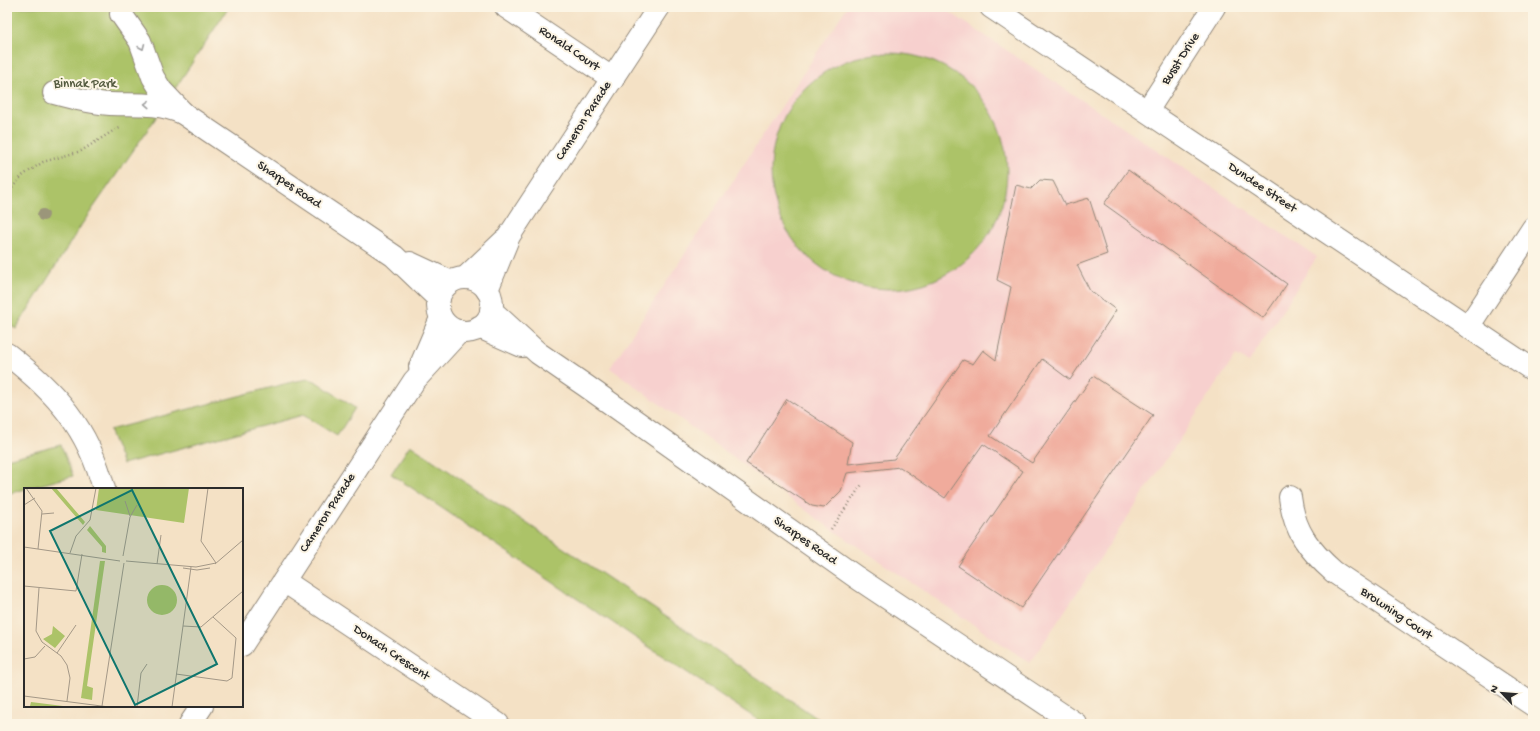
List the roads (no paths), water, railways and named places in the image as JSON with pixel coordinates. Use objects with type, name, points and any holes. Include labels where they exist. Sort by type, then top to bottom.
[{"type":"street","name":"Ronald Court","points":[[506,7],[613,78]]},
{"type":"street","name":"Cameron Parade","points":[[414,381],[479,315],[509,236],[660,7]]},
{"type":"street","name":"Dundee Street","points":[[991,7],[1533,370]]},
{"type":"street","name":"Busst Drive","points":[[1147,111],[1214,7]]},
{"type":"street","name":"Sharpes Road","points":[[121,14],[140,41],[153,78],[184,114],[449,294]]},
{"type":"street","name":"Sharpes Road","points":[[54,93],[108,104],[154,104],[184,114]]},
{"type":"street","points":[[1468,326],[1533,228]]},
{"type":"street","name":"Cameron Parade","points":[[243,642],[414,381],[449,294],[509,236]]},
{"type":"street","points":[[474,280],[481,284],[479,315],[453,329],[446,324],[449,294],[474,280]]},
{"type":"street","name":"Sharpes Road","points":[[479,315],[586,386],[844,568],[1076,724]]},
{"type":"street","points":[[7,354],[46,386],[64,406],[81,431],[92,454],[104,488]]},
{"type":"street","name":"Browning Court","points":[[1290,497],[1296,526],[1308,546],[1334,572],[1533,705]]},
{"type":"street","name":"Donach Crescent","points":[[284,581],[498,724]]},
{"type":"street","points":[[190,724],[201,707]]},
{"type":"park label","name":"Binnak Park","points":[[85,84]]}]
